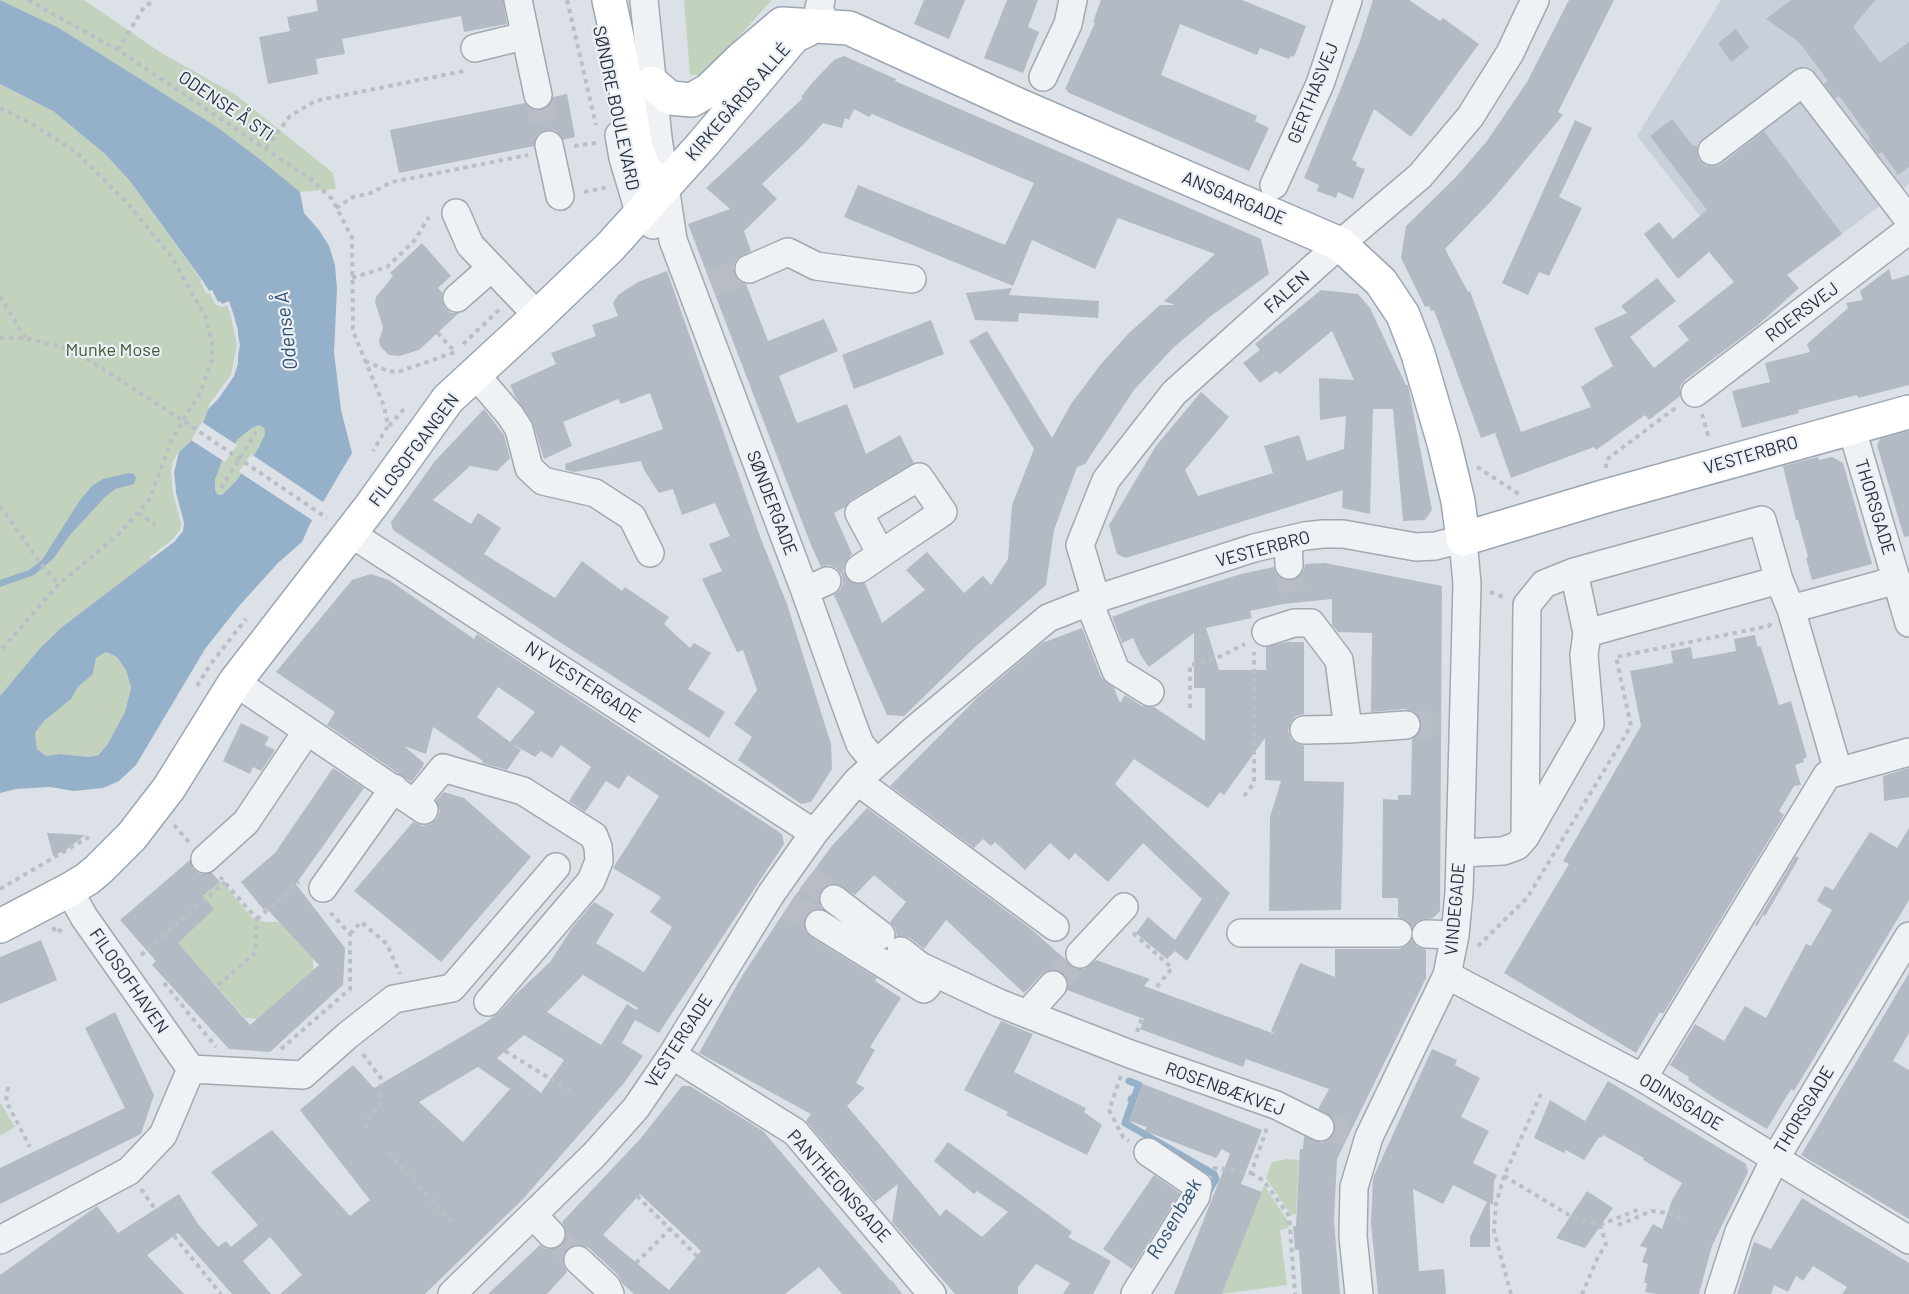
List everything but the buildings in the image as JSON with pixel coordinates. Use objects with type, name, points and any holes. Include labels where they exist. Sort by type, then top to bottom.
[{"type":"main road","points":[[609,0],[636,148],[645,172],[665,186]]},
{"type":"main road","name":"KIRKEGÅRDS ALLÉ","points":[[665,186],[795,36],[808,30],[824,13]]},
{"type":"main road","name":"ANSGARGADE","points":[[652,83],[670,98],[692,100],[709,90],[782,24],[824,13],[849,28],[1018,105],[1340,244],[1381,282],[1403,315],[1418,354],[1445,445],[1458,501],[1463,538]]},
{"type":"main road","name":"FILOSOFGANGEN","points":[[0,926],[40,905],[77,904],[98,870],[132,836],[169,788],[337,525],[448,399],[538,316],[640,215],[665,186]]},
{"type":"main road","name":"VESTERBRO","points":[[1463,538],[1851,426],[1909,412]]},
{"type":"street","points":[[518,0],[538,95]]},
{"type":"street","name":"SØNDRE BOULEVARD","points":[[593,0],[623,158],[640,215]]},
{"type":"street","name":"SØNDRE BOULEVARD","points":[[644,0],[665,186]]},
{"type":"street","points":[[1043,77],[1068,24],[1073,0]]},
{"type":"street","name":"FALEN","points":[[1150,692],[1116,671],[1093,600],[1080,545],[1106,480],[1174,393],[1340,244],[1420,176],[1470,117],[1510,53],[1535,0]]},
{"type":"street","name":"GERTHASVEJ","points":[[1274,185],[1320,84],[1342,2]]},
{"type":"street","points":[[475,48],[524,36]]},
{"type":"street","points":[[1712,151],[1803,82],[1909,220]]},
{"type":"street","points":[[549,148],[560,196]]},
{"type":"street","name":"SØNDERGADE","points":[[665,186],[674,240],[702,287],[816,586],[867,772],[1055,927]]},
{"type":"street","points":[[456,213],[470,245],[538,316]]},
{"type":"street","points":[[640,215],[674,240]]},
{"type":"street","name":"ROERSVEJ","points":[[1695,393],[1909,230]]},
{"type":"street","points":[[749,269],[788,252],[816,266],[912,279]]},
{"type":"street","points":[[457,298],[492,268]]},
{"type":"street","points":[[475,374],[519,429],[529,468],[543,481],[595,494],[632,518],[651,554]]},
{"type":"street","name":"THORSGADE","points":[[1851,426],[1899,565],[1909,622]]},
{"type":"street","points":[[1525,837],[1527,605],[1544,584],[1574,572],[1762,520],[1779,580],[1784,612],[1838,771]]},
{"type":"street","name":"NY VESTERGADE","points":[[337,525],[814,832]]},
{"type":"street","name":"VESTERBRO","points":[[867,772],[1048,618],[1093,600],[1254,548],[1289,553],[1323,534],[1343,534],[1416,547],[1435,546],[1463,538]]},
{"type":"street","name":"VINDEGADE","points":[[1359,1294],[1353,1237],[1354,1187],[1359,1135],[1447,975],[1455,935],[1460,854],[1453,725],[1467,584],[1463,538]]},
{"type":"street","points":[[859,568],[881,554]]},
{"type":"street","points":[[1784,612],[1847,594],[1899,565]]},
{"type":"street","points":[[1460,854],[1503,851],[1517,846],[1525,837],[1590,724],[1584,655],[1587,633],[1574,572]]},
{"type":"street","points":[[1587,633],[1779,580]]},
{"type":"street","points":[[1260,635],[1294,613],[1311,623],[1339,660],[1348,729]]},
{"type":"street","points":[[235,682],[411,800]]},
{"type":"street","points":[[1304,730],[1406,725]]},
{"type":"street","points":[[205,859],[246,822],[307,731]]},
{"type":"street","points":[[1643,1078],[1827,774],[1909,752]]},
{"type":"street","points":[[317,892],[443,768],[523,791],[594,836],[599,861],[591,881],[488,1002]]},
{"type":"street","name":"VESTERGADE","points":[[452,1294],[542,1224],[594,1155],[636,1108],[800,871],[814,832],[867,772]]},
{"type":"street","points":[[0,1240],[129,1171],[163,1135],[191,1069],[303,1075],[348,1035],[401,998],[452,987],[556,867]]},
{"type":"street","name":"ROSENBÆKVEJ","points":[[839,903],[920,966],[999,1003],[1028,1013],[1126,1062],[1276,1105],[1320,1127]]},
{"type":"street","name":"FILOSOFHAVEN","points":[[77,904],[191,1069]]},
{"type":"street","points":[[1080,954],[1127,919]]},
{"type":"street","points":[[819,924],[924,989],[939,975]]},
{"type":"street","points":[[1241,933],[1398,933]]},
{"type":"street","points":[[1426,934],[1455,935]]},
{"type":"street","name":"THORSGADE","points":[[1719,1294],[1739,1232],[1775,1159],[1909,936]]},
{"type":"street","name":"ODINSGADE","points":[[1447,975],[1643,1078],[1909,1240]]},
{"type":"street","points":[[1028,1013],[1053,985]]},
{"type":"street","name":"PANTHEONSGADE","points":[[672,1055],[795,1132],[916,1287]]},
{"type":"street","points":[[1135,1294],[1196,1196],[1198,1186],[1141,1148]]},
{"type":"street","points":[[578,1260],[607,1287],[610,1294]]},
{"type":"path","name":"ODENSE Å STI","points":[[28,0],[118,50],[312,180],[332,199],[352,238],[353,331],[384,406],[388,426],[371,455]]},
{"type":"path","points":[[118,50],[144,7],[155,0]]},
{"type":"path","points":[[567,0],[596,127],[619,134]]},
{"type":"path","points":[[266,148],[290,116],[315,101],[464,71],[475,48]]},
{"type":"path","points":[[0,108],[32,124],[76,152],[129,205],[171,256],[205,316],[212,342],[212,360],[200,393],[172,439],[149,500],[119,534],[58,584],[0,651]]},
{"type":"path","points":[[336,208],[353,196],[371,193],[392,182],[549,148],[596,142],[599,152]]},
{"type":"path","points":[[352,278],[387,267],[414,242],[429,217]]},
{"type":"path","points":[[0,296],[25,338]]},
{"type":"path","points":[[364,360],[398,372],[455,352],[437,332]]},
{"type":"path","points":[[0,338],[25,338],[58,346],[89,360],[337,525]]},
{"type":"path","points":[[1606,496],[1606,460],[1695,393],[1718,464]]},
{"type":"path","points":[[221,488],[256,432]]},
{"type":"path","points":[[1445,445],[1501,484],[1551,513]]},
{"type":"path","points":[[0,506],[39,562],[58,584]]},
{"type":"path","points":[[138,513],[155,525]]},
{"type":"path","points":[[193,693],[210,665],[253,611]]},
{"type":"path","points":[[1447,975],[1527,898],[1631,726],[1616,657],[1676,648],[1769,626],[1784,612]]},
{"type":"path","points":[[1190,708],[1190,665],[1217,658],[1260,635]]},
{"type":"path","points":[[1244,796],[1254,783],[1260,635]]},
{"type":"path","points":[[156,805],[257,919],[255,953],[218,985]]},
{"type":"path","points":[[0,889],[74,848],[96,832]]},
{"type":"path","points":[[24,875],[56,933],[77,904]]},
{"type":"path","points":[[135,948],[141,956],[225,882]]},
{"type":"path","points":[[257,919],[317,892],[350,934],[350,988],[274,1055]]},
{"type":"path","points":[[1127,919],[1172,968],[1154,990]]},
{"type":"path","points":[[350,934],[361,922],[387,944],[401,998]]},
{"type":"path","points":[[163,983],[222,1053]]},
{"type":"path","points":[[348,1035],[382,1080],[380,1104],[365,1123],[367,1131]]},
{"type":"path","points":[[505,1051],[572,1092]]},
{"type":"path","points":[[1126,1062],[1109,1110],[1123,1137],[1141,1148]]},
{"type":"path","points":[[8,1087],[6,1101],[30,1148]]},
{"type":"path","points":[[1511,1294],[1494,1231],[1496,1204],[1504,1176],[1542,1094]]},
{"type":"path","points":[[1251,1173],[1276,1105]]},
{"type":"path","points":[[387,1153],[452,1222]]},
{"type":"path","points":[[1196,1183],[1216,1168],[1251,1173],[1264,1181],[1289,1216],[1295,1294]]},
{"type":"path","points":[[1504,1176],[1569,1215],[1600,1225],[1642,1208]]},
{"type":"path","points":[[637,1196],[697,1256]]},
{"type":"path","points":[[1635,1211],[1638,1217]]},
{"type":"path","points":[[1618,1225],[1652,1211],[1669,1213],[1685,1220]]},
{"type":"path","points":[[1582,1294],[1606,1244],[1600,1225]]},
{"type":"path","points":[[636,1263],[670,1229]]},
{"type":"path","points":[[174,1236],[221,1294]]},
{"type":"shaded area","points":[[1721,0],[1909,0],[1909,184],[1787,275],[1711,230],[1637,136]]},
{"type":"green space","points":[[0,0],[84,0],[160,52],[236,95],[333,173],[336,189],[300,192],[217,127],[59,28]]},
{"type":"green space","points":[[684,0],[772,0],[700,75],[690,75]]},
{"type":"green space","name":"Munke Mose","points":[[0,84],[53,111],[105,154],[130,181],[209,291],[229,301],[240,345],[234,376],[208,409],[204,421],[190,442],[179,452],[184,523],[175,541],[62,627],[41,647],[0,696]]},
{"type":"green space","points":[[259,425],[264,428],[265,434],[258,449],[236,481],[222,495],[218,495],[215,490],[215,480],[222,461],[238,439]]},
{"type":"green space","points":[[106,652],[117,656],[126,670],[131,688],[125,712],[107,745],[97,755],[89,757],[59,754],[46,756],[37,749],[35,733],[44,721],[71,699],[78,687],[93,674],[96,658]]},
{"type":"green space","points":[[220,882],[226,886],[253,919],[279,922],[313,958],[313,971],[257,1019],[245,1018],[165,929]]},
{"type":"green space","points":[[0,1102],[15,1127],[0,1136]]},
{"type":"green space","points":[[1287,1159],[1299,1160],[1296,1214],[1291,1215],[1266,1178],[1272,1162]]},
{"type":"green space","points":[[1264,1185],[1288,1221],[1288,1228],[1280,1230],[1287,1285],[1222,1294]]},
{"type":"water","name":"Odense Å","points":[[0,0],[59,28],[217,127],[262,161],[300,192],[304,213],[329,246],[335,265],[337,289],[334,352],[341,410],[352,453],[310,524],[302,542],[278,563],[239,606],[205,649],[136,765],[119,781],[103,788],[74,791],[50,787],[16,789],[0,793],[0,696],[41,647],[62,627],[175,541],[184,523],[176,493],[174,471],[179,452],[190,442],[204,421],[208,409],[234,376],[238,364],[238,330],[229,302],[218,303],[212,290],[209,291],[130,181],[105,154],[53,111],[0,84]],"holes":[[[259,425],[264,428],[265,434],[258,449],[236,481],[222,495],[218,495],[215,490],[215,480],[222,461],[238,439]],[[106,652],[117,657],[126,670],[131,688],[125,712],[107,745],[98,755],[89,757],[59,754],[46,756],[37,749],[35,733],[44,721],[71,699],[78,687],[93,674],[96,658]]]},
{"type":"water","points":[[134,474],[136,478],[134,484],[115,489],[105,497],[70,535],[53,559],[34,575],[0,587],[0,580],[29,570],[42,560],[80,500],[92,486],[103,479]]},
{"type":"pier","points":[[202,280],[209,291],[212,290],[218,302],[222,304],[229,301],[240,345],[234,376],[208,409],[231,375],[237,345],[227,305],[222,307],[216,305],[210,294],[206,293],[200,281]]},
{"type":"pier","points":[[202,422],[237,445],[225,462],[191,440]]},
{"type":"pier","points":[[179,452],[174,472],[176,493],[184,523],[183,531],[175,541],[151,559],[150,557],[173,539],[180,530],[181,523],[173,494],[171,471],[174,459]]},
{"type":"pier","points":[[251,454],[326,504],[315,522],[239,472]]},
{"type":"waterway","points":[[1129,1081],[1139,1085],[1133,1100]]},
{"type":"waterway","name":"Rosenbæk","points":[[1131,1099],[1133,1100],[1125,1123],[1214,1174],[1216,1179],[1207,1194]]},
{"type":"tunnel","points":[[538,95],[549,145]]},
{"type":"tunnel","points":[[711,284],[749,269]]},
{"type":"tunnel","points":[[1289,565],[1293,603]]},
{"type":"tunnel","points":[[1406,725],[1442,725]]},
{"type":"tunnel","points":[[808,878],[834,899]]},
{"type":"tunnel","points":[[789,905],[819,924]]},
{"type":"tunnel","points":[[1053,985],[1080,954]]},
{"type":"tunnel","points":[[1320,1127],[1350,1133]]},
{"type":"tunnel","points":[[551,1234],[578,1260]]},
{"type":"tunnel","points":[[896,1294],[900,1291]]}]
